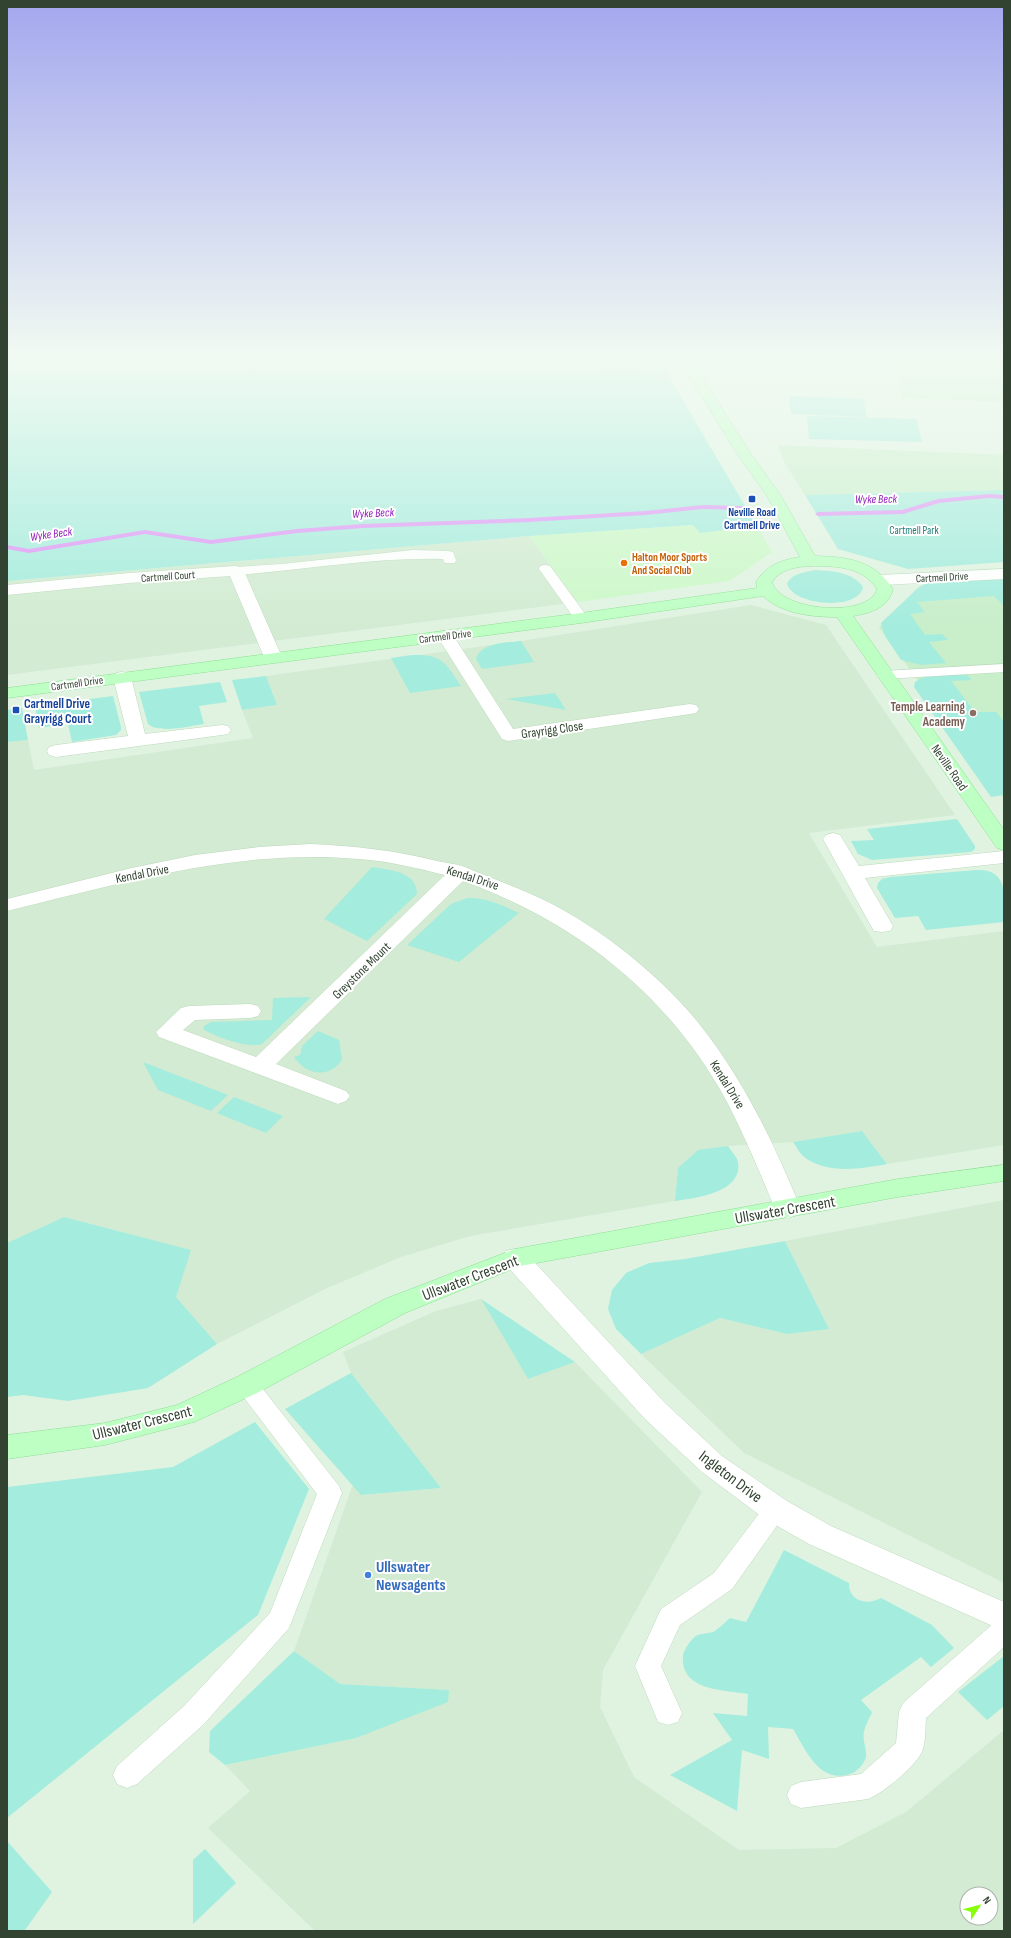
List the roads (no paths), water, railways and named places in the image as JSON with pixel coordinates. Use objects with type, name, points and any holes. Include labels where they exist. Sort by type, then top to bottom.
[{"type":"street","points":[[739,445],[774,496],[810,561]]},
{"type":"street","points":[[810,561],[829,561],[852,565],[873,574],[881,580],[885,589],[882,597],[872,605],[856,610],[842,612],[804,609],[788,605],[775,598],[767,591],[764,582],[768,574],[778,567],[792,563],[810,561]]},
{"type":"street","points":[[236,571],[273,657]]},
{"type":"street","name":"Cartmell Court","points":[[7,590],[129,578],[236,571]]},
{"type":"street","name":"Cartmell Drive","points":[[881,580],[1004,574]]},
{"type":"street","name":"Cartmell Drive","points":[[7,693],[273,657],[581,618],[767,591]]},
{"type":"street","name":"Neville Road","points":[[842,612],[884,675],[1004,844]]},
{"type":"street","name":"Grayrigg Close","points":[[445,636],[508,735],[690,709]]},
{"type":"street","points":[[122,677],[138,741]]},
{"type":"street","points":[[56,752],[222,730]]},
{"type":"street","points":[[833,839],[882,926]]},
{"type":"street","name":"Kendal Drive","points":[[7,905],[112,879],[200,861],[260,853],[321,851],[376,855],[421,862],[460,872],[504,888],[550,912],[601,943],[654,987],[700,1038],[742,1104],[763,1148],[788,1208]]},
{"type":"street","points":[[852,873],[1004,857]]},
{"type":"street","name":"Greystone Mount","points":[[260,1067],[460,872]]},
{"type":"street","points":[[250,1011],[189,1012],[167,1032],[338,1096]]},
{"type":"street","name":"Ullswater Crescent","points":[[7,1447],[105,1434],[184,1414],[247,1385],[395,1306],[515,1258],[898,1188],[1004,1173]]},
{"type":"street","name":"Ingleton Drive","points":[[515,1258],[655,1411],[712,1464],[776,1510],[820,1535],[1004,1617]]},
{"type":"lane","points":[[236,571],[282,568],[413,554],[448,555],[450,560]]},
{"type":"lane","points":[[545,569],[581,618]]},
{"type":"lane","points":[[884,675],[1004,668]]},
{"type":"lane","points":[[127,1775],[194,1715],[280,1620],[330,1493],[247,1385]]},
{"type":"lane","points":[[668,1713],[648,1666],[670,1617],[723,1581],[776,1510]]},
{"type":"lane","points":[[801,1795],[868,1786],[909,1749],[913,1712],[1004,1630]]},
{"type":"waterway","name":"Wyke Beck","points":[[818,514],[903,512],[938,501],[989,496],[1004,497]]},
{"type":"waterway","name":"Wyke Beck","points":[[7,547],[29,551],[145,532],[211,542],[297,531],[363,526],[529,520],[645,513],[703,507],[743,508]]},
{"type":"place","name":"Neville Road Cartmell Drive","points":[[752,499]]},
{"type":"place","name":"Halton Moor Sports And Social Club","points":[[624,563]]},
{"type":"place","name":"Cartmell Drive Grayrigg Court","points":[[16,710]]},
{"type":"place","name":"Temple Learning Academy","points":[[973,713]]},
{"type":"place","name":"Ullswater Newsagents","points":[[368,1575]]},
{"type":"park label","name":"Cartmell Park","points":[[914,530]]}]
